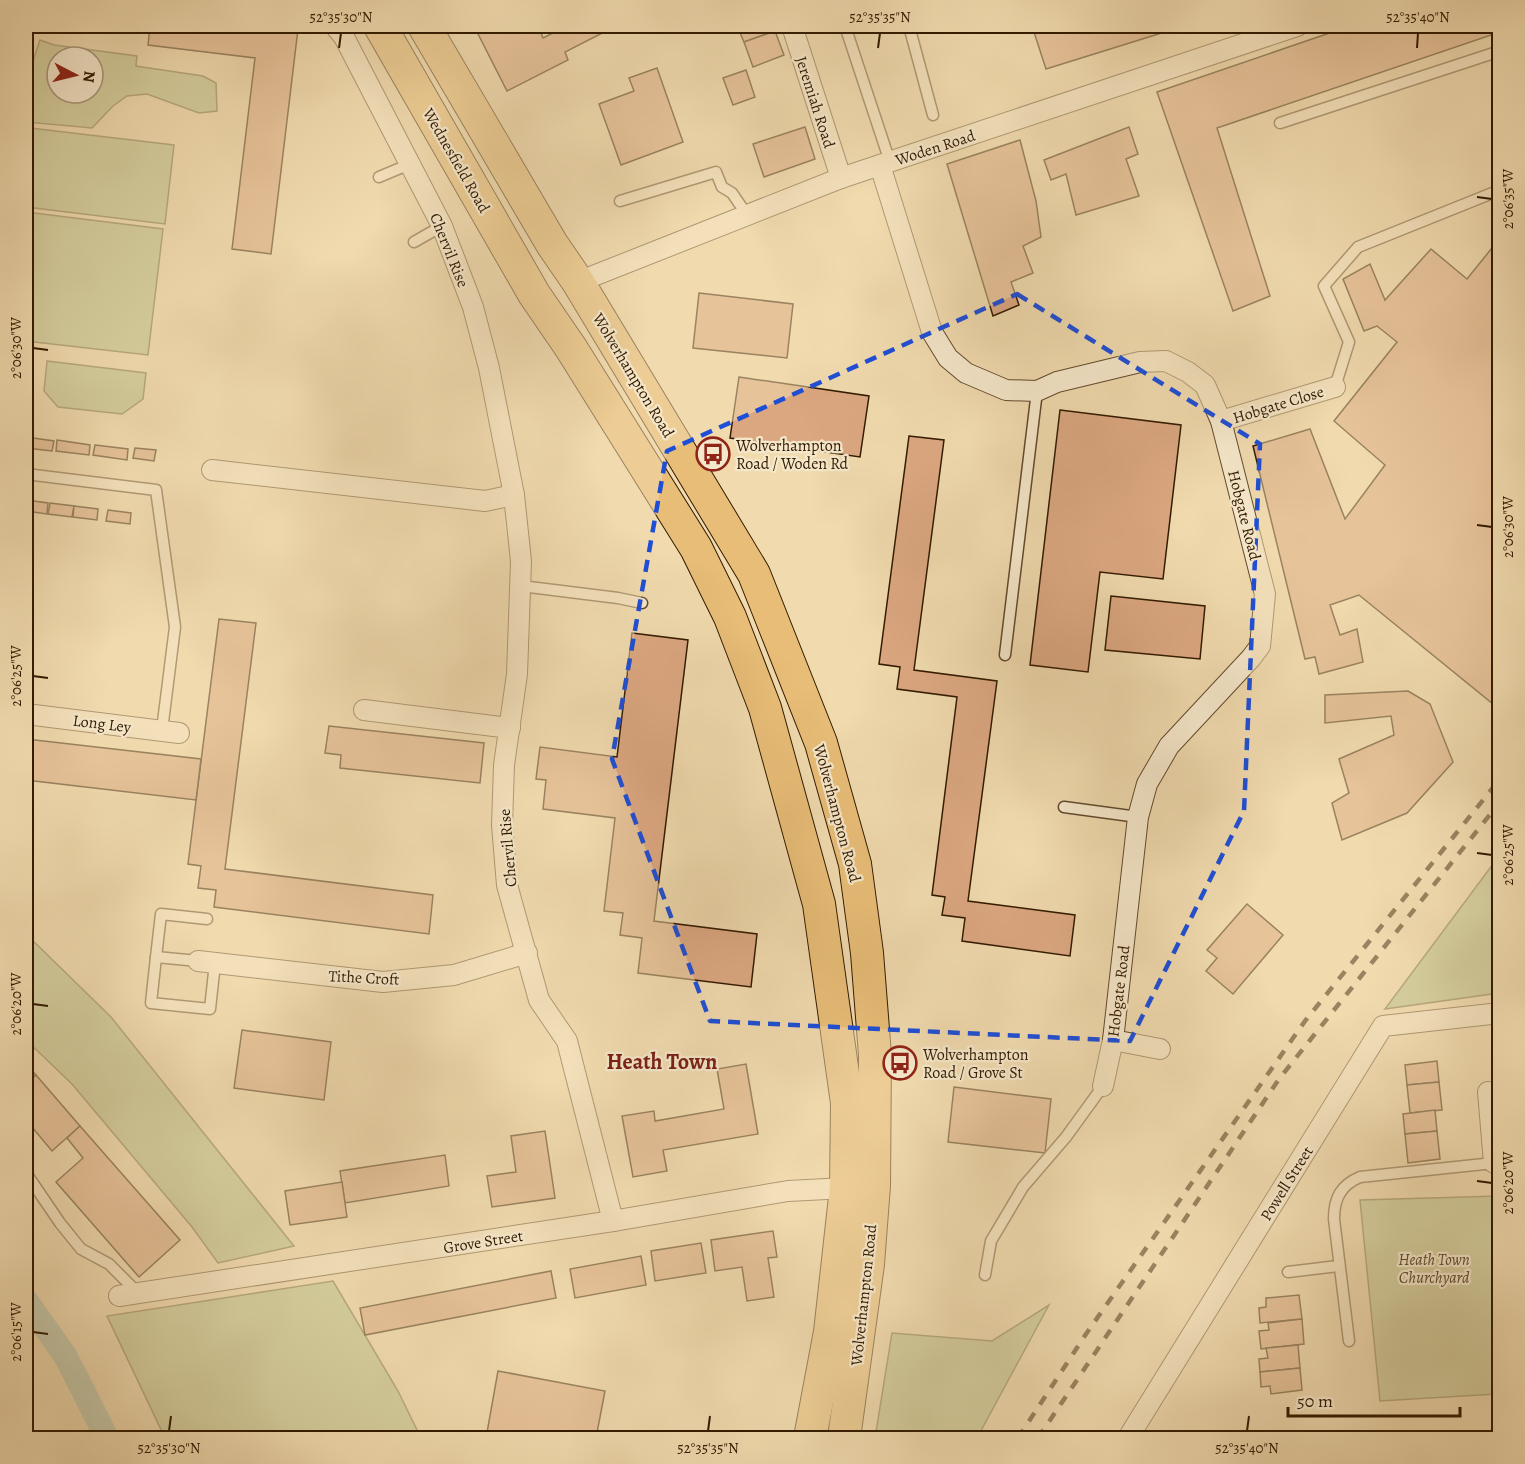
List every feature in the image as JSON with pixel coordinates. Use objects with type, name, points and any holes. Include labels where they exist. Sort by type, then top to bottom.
[{"type":"main road","name":"Wednesfield Road","points":[[380,26],[534,294]]},
{"type":"main road","points":[[424,26],[552,244],[578,282],[534,294]]},
{"type":"main road","name":"Wolverhampton Road","points":[[578,282],[754,574],[821,743],[855,864],[867,953],[875,1055],[860,1187],[810,1438]]},
{"type":"main road","name":"Wolverhampton Road","points":[[534,294],[571,348],[696,548],[730,617],[765,708],[819,904],[860,1187],[868,1264],[844,1438]]},
{"type":"street","name":"Chervil Rise","points":[[335,26],[344,37],[442,226],[473,307],[489,368],[514,495],[521,561],[517,674],[504,765],[502,825],[507,885],[539,1000],[567,1041],[613,1221]]},
{"type":"street","name":"Jeremiah Road","points":[[792,26],[841,178]]},
{"type":"street","name":"Woden Road","points":[[578,282],[841,178],[1297,26]]},
{"type":"street","name":"Hobgate Road","points":[[885,164],[932,332],[948,358],[966,374],[1005,390],[1037,391],[1057,382],[1140,362],[1166,361],[1188,372],[1205,385],[1221,421],[1265,594],[1260,646],[1169,746],[1147,784],[1138,817],[1113,1040],[1103,1086]]},
{"type":"street","name":"Hobgate Close","points":[[1221,421],[1335,387]]},
{"type":"street","points":[[212,470],[485,501],[514,495]]},
{"type":"street","points":[[364,710],[510,728]]},
{"type":"street","name":"Long Ley","points":[[26,714],[170,731]]},
{"type":"street","name":"Tithe Croft","points":[[206,962],[383,982],[454,975],[527,953]]},
{"type":"street","name":"Powell Street","points":[[1128,1438],[1383,1026],[1500,1013]]},
{"type":"street","points":[[1113,1040],[1160,1049]]},
{"type":"street","points":[[1488,1092],[1497,1163]]},
{"type":"street","name":"Grove Street","points":[[129,1295],[613,1221],[788,1191],[860,1187]]},
{"type":"lane","points":[[845,26],[885,164]]},
{"type":"lane","points":[[909,26],[933,115]]},
{"type":"lane","points":[[1280,123],[1500,51]]},
{"type":"lane","points":[[380,177],[410,164]]},
{"type":"lane","points":[[620,201],[716,172],[722,187],[732,193],[747,215]]},
{"type":"lane","points":[[1335,387],[1348,342],[1323,286],[1358,247],[1500,190]]},
{"type":"lane","points":[[414,242],[442,226]]},
{"type":"lane","points":[[1005,655],[1037,391]]},
{"type":"lane","points":[[26,474],[156,490],[175,627],[170,731]]},
{"type":"lane","points":[[520,586],[642,603]]},
{"type":"lane","points":[[1064,807],[1138,817]]},
{"type":"lane","points":[[156,957],[206,962],[210,1009],[151,1003],[156,957],[161,914],[207,919]]},
{"type":"lane","points":[[985,1275],[992,1241],[1023,1187],[1066,1137],[1103,1086]]},
{"type":"lane","points":[[1349,1341],[1338,1266],[1334,1210],[1339,1192],[1350,1181],[1360,1177],[1497,1163]]},
{"type":"lane","points":[[26,1173],[81,1249],[109,1264],[129,1295]]},
{"type":"lane","points":[[1288,1272],[1338,1266]]},
{"type":"highlighted area","points":[[1017,294],[1260,444],[1244,811],[1130,1041],[710,1021],[612,759],[667,451]]},
{"type":"green space","points":[[40,40],[54,45],[45,45],[45,105],[105,105],[105,52],[137,56],[136,66],[203,76],[216,83],[217,111],[199,113],[147,94],[127,96],[113,106],[92,128],[27,122],[26,130],[26,82]]},
{"type":"green space","points":[[30,128],[174,145],[165,224],[26,207],[26,168]]},
{"type":"green space","points":[[26,212],[163,229],[148,355],[26,341]]},
{"type":"green space","points":[[47,361],[146,373],[143,399],[122,414],[58,407],[44,391]]},
{"type":"green space","points":[[1499,856],[1499,993],[1385,1009]]},
{"type":"green space","points":[[26,934],[111,1017],[294,1246],[218,1263],[192,1227],[72,1084],[26,1040]]},
{"type":"green space","name":"Heath Town Churchyard","points":[[1499,1196],[1500,1438],[1496,1394],[1380,1401],[1360,1200]]},
{"type":"green space","points":[[333,1281],[398,1391],[421,1438],[165,1438],[107,1316]]},
{"type":"green space","points":[[1049,1305],[977,1438],[875,1438],[892,1333],[992,1341]]},
{"type":"building","points":[[150,26],[271,26],[298,29],[271,254],[232,249],[255,58],[148,45]]},
{"type":"building","points":[[474,26],[538,26],[543,38],[567,26],[614,27],[565,52],[568,60],[507,91]]},
{"type":"building","points":[[737,26],[773,26],[775,31],[744,42]]},
{"type":"building","points":[[1032,26],[1184,26],[1046,69]]},
{"type":"building","points":[[1350,26],[1500,26],[1500,32],[1217,128],[1270,296],[1233,311],[1157,92]]},
{"type":"building","points":[[775,31],[784,55],[753,67],[744,42]]},
{"type":"building","points":[[657,68],[683,142],[621,165],[599,104],[634,91],[629,78]]},
{"type":"building","points":[[746,70],[755,97],[733,105],[723,78]]},
{"type":"building","points":[[805,127],[815,159],[764,177],[753,144]]},
{"type":"building","points":[[1129,127],[1138,154],[1126,159],[1139,196],[1076,215],[1066,174],[1051,180],[1044,160]]},
{"type":"building","points":[[1020,140],[1036,201],[1041,237],[1023,246],[1033,273],[1011,282],[1019,305],[993,316],[947,164]]},
{"type":"building","points":[[1500,238],[1500,707],[1498,708],[1359,595],[1330,605],[1340,635],[1357,629],[1363,662],[1319,674],[1315,657],[1305,659],[1253,446],[1310,429],[1345,519],[1385,465],[1334,421],[1397,342],[1377,326],[1364,331],[1343,279],[1370,264],[1385,300],[1431,249],[1467,279]]},
{"type":"building","points":[[699,293],[793,304],[787,358],[693,348]]},
{"type":"building","points":[[739,377],[869,396],[860,457],[730,438]]},
{"type":"building","points":[[1060,410],[1181,425],[1163,579],[1100,572],[1088,672],[1030,665]]},
{"type":"building","points":[[909,436],[944,440],[914,670],[997,681],[968,901],[1075,915],[1070,956],[962,941],[965,918],[942,915],[945,897],[932,895],[957,697],[897,689],[900,667],[879,664]]},
{"type":"building","points":[[26,437],[54,441],[52,451],[26,448]]},
{"type":"building","points":[[57,440],[90,445],[89,455],[56,451]]},
{"type":"building","points":[[95,445],[128,449],[127,460],[93,455]]},
{"type":"building","points":[[135,448],[156,450],[154,461],[133,458]]},
{"type":"building","points":[[26,500],[48,503],[47,514],[26,511]]},
{"type":"building","points":[[50,503],[74,506],[72,517],[48,514]]},
{"type":"building","points":[[74,506],[98,509],[97,520],[73,517]]},
{"type":"building","points":[[108,510],[131,513],[130,524],[106,521]]},
{"type":"building","points":[[1111,596],[1205,606],[1200,659],[1105,650]]},
{"type":"building","points":[[219,619],[256,623],[225,869],[433,895],[429,934],[214,907],[216,890],[198,888],[201,866],[188,864]]},
{"type":"building","points":[[632,633],[688,640],[654,921],[757,934],[751,987],[638,973],[642,938],[620,935],[623,913],[604,911],[615,818],[543,809],[546,780],[536,779],[540,747],[617,757]]},
{"type":"building","points":[[1408,691],[1430,704],[1453,762],[1407,813],[1342,840],[1332,803],[1349,793],[1339,759],[1394,735],[1391,716],[1325,723],[1325,695]]},
{"type":"building","points":[[329,726],[484,743],[480,783],[340,768],[341,755],[325,753]]},
{"type":"building","points":[[26,739],[201,759],[196,800],[26,780]]},
{"type":"building","points":[[1247,904],[1283,935],[1233,994],[1206,971],[1217,958],[1207,950]]},
{"type":"building","points":[[242,1030],[331,1042],[324,1100],[234,1088]]},
{"type":"building","points":[[1437,1061],[1439,1082],[1407,1085],[1405,1065]]},
{"type":"building","points":[[26,1064],[36,1075],[26,1084]]},
{"type":"building","points":[[746,1064],[758,1134],[663,1150],[667,1171],[633,1177],[622,1116],[654,1111],[655,1121],[724,1109],[717,1069]]},
{"type":"building","points":[[36,1075],[80,1126],[52,1151],[26,1120],[26,1084]]},
{"type":"building","points":[[1439,1082],[1442,1110],[1410,1113],[1407,1085]]},
{"type":"building","points":[[954,1087],[1051,1099],[1045,1153],[948,1142]]},
{"type":"building","points":[[1435,1110],[1437,1131],[1405,1134],[1403,1114]]},
{"type":"building","points":[[80,1126],[180,1240],[139,1277],[56,1182],[83,1158],[67,1138]]},
{"type":"building","points":[[545,1131],[555,1198],[492,1207],[487,1176],[516,1172],[511,1136]]},
{"type":"building","points":[[1437,1131],[1440,1159],[1408,1163],[1405,1134]]},
{"type":"building","points":[[445,1155],[449,1186],[345,1203],[340,1171]]},
{"type":"building","points":[[342,1182],[347,1217],[290,1225],[285,1191]]},
{"type":"building","points":[[773,1231],[777,1257],[768,1258],[774,1297],[747,1301],[742,1267],[715,1271],[711,1240]]},
{"type":"building","points":[[701,1243],[706,1273],[655,1281],[651,1251]]},
{"type":"building","points":[[641,1256],[646,1285],[575,1298],[570,1269]]},
{"type":"building","points":[[551,1271],[556,1298],[365,1335],[360,1308]]},
{"type":"building","points":[[1299,1295],[1302,1319],[1260,1323],[1259,1308],[1266,1307],[1266,1298]]},
{"type":"building","points":[[1302,1319],[1304,1344],[1261,1349],[1259,1331],[1269,1330],[1268,1323]]},
{"type":"building","points":[[1298,1345],[1300,1368],[1260,1372],[1259,1359],[1268,1358],[1266,1348]]},
{"type":"building","points":[[1300,1368],[1302,1390],[1271,1394],[1270,1386],[1261,1387],[1260,1372]]},
{"type":"building","points":[[498,1371],[605,1391],[596,1438],[486,1438]]},
{"type":"waterway","points":[[26,1300],[66,1357],[107,1438]]},
{"type":"railway","points":[[1018,1438],[1086,1334],[1305,1021],[1500,779]]},
{"type":"railway","points":[[1038,1438],[1279,1079],[1500,802]]},
{"type":"place","name":"Wolverhampton Road / Woden Rd","points":[[713,454]]},
{"type":"place","name":"Wolverhampton Road / Grove St","points":[[900,1063]]},
{"type":"district","name":"Heath Town","points":[[662,1061]]}]
